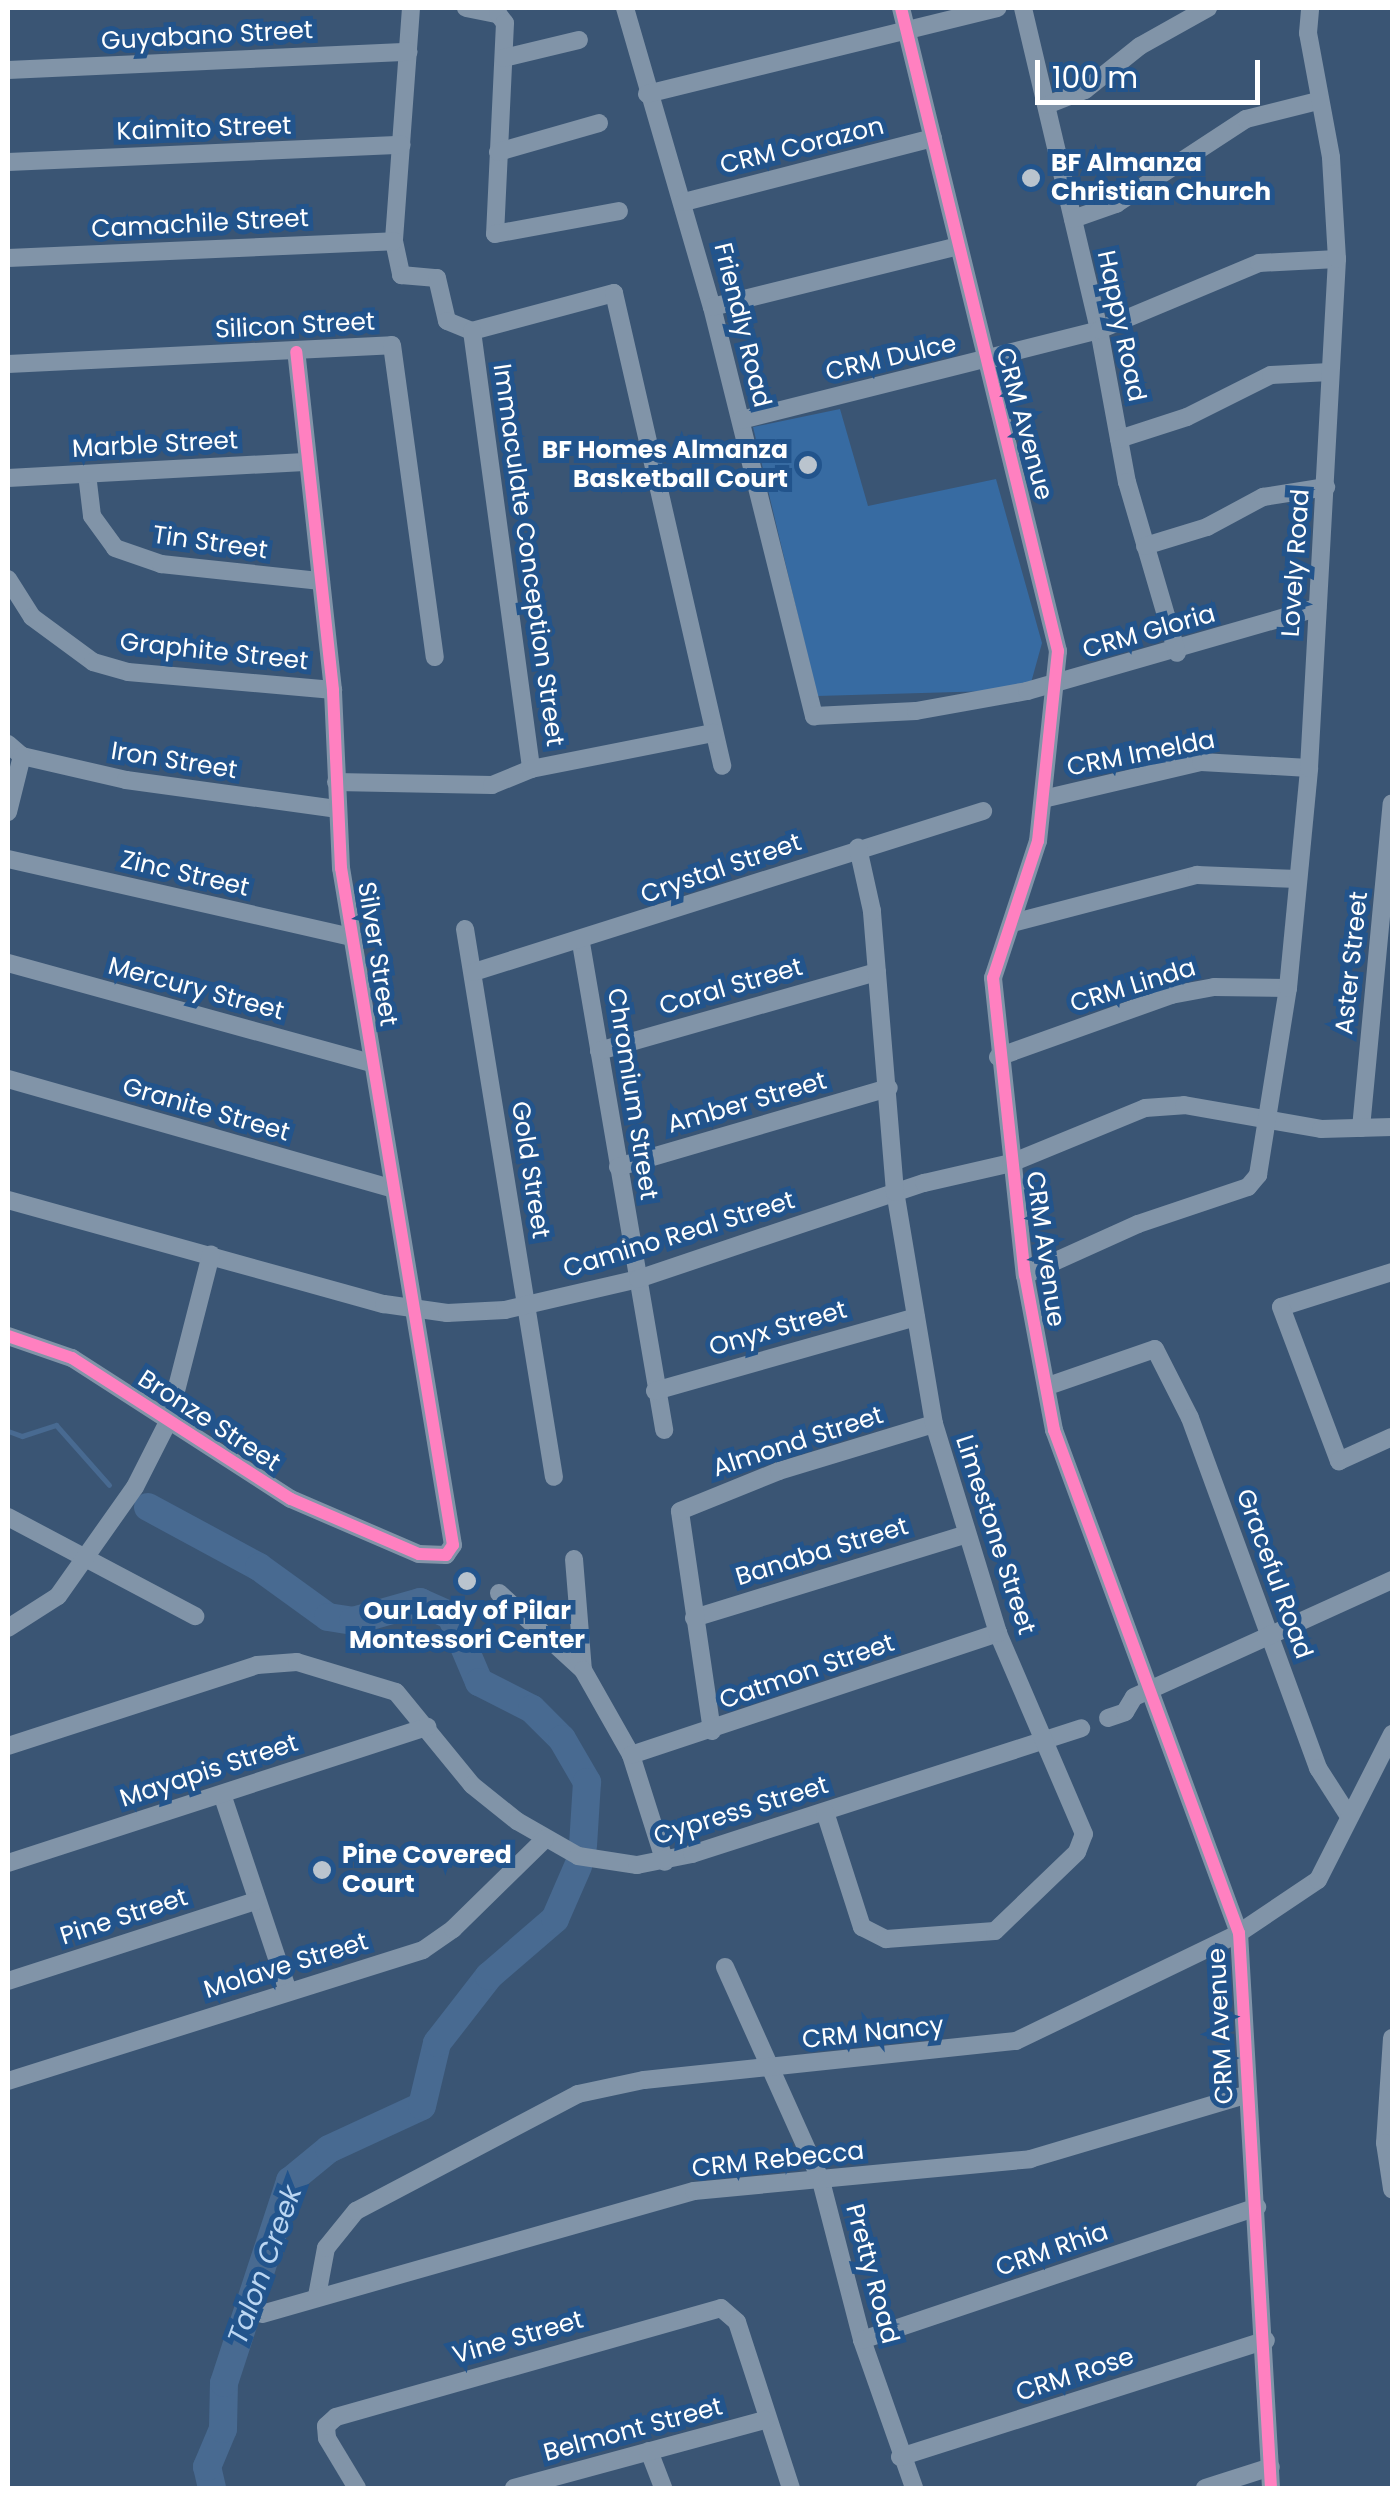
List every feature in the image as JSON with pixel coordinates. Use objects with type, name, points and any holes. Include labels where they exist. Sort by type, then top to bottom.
[{"type":"street","points":[[412,8],[394,241],[401,275],[437,278],[447,322],[472,331],[614,294],[722,766]]},
{"type":"street","points":[[466,8],[498,14],[505,22],[495,234],[619,211]]},
{"type":"street","name":"Friendly Road","points":[[625,8],[647,94],[684,202],[814,716]]},
{"type":"street","name":"CRM Avenue","points":[[901,8],[984,361],[1054,624],[1054,684],[1043,799],[1016,922],[993,978],[998,1057],[1025,1274],[1054,1430],[1240,1933],[1245,2094],[1258,2208],[1271,2488]]},
{"type":"street","points":[[647,94],[998,8]]},
{"type":"street","name":"Happy Road","points":[[1023,8],[1099,330],[1144,546],[1176,653]]},
{"type":"street","points":[[1047,105],[1085,90],[1140,46],[1208,8]]},
{"type":"street","name":"Lovely Road","points":[[1025,1274],[1138,1224],[1248,1188],[1258,1175],[1288,988],[1309,768],[1337,259],[1331,157],[1318,101],[1310,8]]},
{"type":"street","points":[[504,58],[579,40]]},
{"type":"street","name":"Guyabano Street","points":[[8,70],[409,52]]},
{"type":"street","points":[[1073,219],[1116,204],[1246,119],[1318,101]]},
{"type":"street","points":[[498,152],[600,123]]},
{"type":"street","name":"CRM Corazon","points":[[684,202],[932,138]]},
{"type":"street","name":"Kaimito Street","points":[[8,162],[402,145]]},
{"type":"street","name":"Camachile Street","points":[[8,258],[394,241]]},
{"type":"street","points":[[712,307],[958,246]]},
{"type":"street","name":"CRM Dulce","points":[[740,420],[1099,330],[1244,267],[1337,259]]},
{"type":"street","name":"Immaculate Conception Street","points":[[336,782],[477,786],[530,769],[472,331]]},
{"type":"street","name":"Silicon Street","points":[[8,364],[392,345],[436,656]]},
{"type":"street","name":"Silver Street","points":[[296,352],[332,690],[338,810],[351,937],[391,1188],[454,1534],[446,1555]]},
{"type":"street","points":[[1119,439],[1187,417],[1272,374],[1330,372]]},
{"type":"street","name":"Marble Street","points":[[8,478],[305,462]]},
{"type":"street","name":"Tin Street","points":[[87,474],[101,533],[134,557],[321,581]]},
{"type":"street","points":[[1144,546],[1207,527],[1263,497],[1326,488]]},
{"type":"street","name":"Graphite Street","points":[[8,579],[46,630],[93,662],[128,672],[332,690]]},
{"type":"street","name":"CRM Gloria","points":[[814,716],[916,711],[1054,684],[1176,653],[1317,608]]},
{"type":"street","points":[[530,769],[713,733]]},
{"type":"street","points":[[8,812],[15,750]]},
{"type":"street","name":"Iron Street","points":[[15,750],[126,780],[338,810]]},
{"type":"street","name":"CRM Imelda","points":[[1043,799],[1202,762],[1309,768]]},
{"type":"street","name":"Aster Street","points":[[1361,1128],[1384,984],[1392,803]]},
{"type":"street","name":"Crystal Street","points":[[474,972],[581,943],[858,848],[983,811]]},
{"type":"street","name":"Limestone Street","points":[[825,1812],[858,1918],[869,1934],[996,1932],[1083,1842],[1082,1824],[998,1633],[964,1536],[934,1424],[896,1192],[877,972],[858,848]]},
{"type":"street","name":"Zinc Street","points":[[8,859],[351,937]]},
{"type":"street","points":[[1016,922],[1197,875],[1298,879]]},
{"type":"street","name":"Gold Street","points":[[465,929],[554,1477]]},
{"type":"street","name":"Chromium Street","points":[[581,943],[664,1430]]},
{"type":"street","name":"Mercury Street","points":[[8,964],[371,1063]]},
{"type":"street","name":"Coral Street","points":[[599,1051],[877,972]]},
{"type":"street","name":"CRM Linda","points":[[998,1057],[1170,995],[1214,987],[1288,988]]},
{"type":"street","name":"Granite Street","points":[[8,1079],[391,1188]]},
{"type":"street","name":"Amber Street","points":[[618,1166],[889,1088]]},
{"type":"street","name":"Camino Real Street","points":[[8,1200],[414,1311],[526,1306],[638,1278],[896,1192],[1011,1162],[1145,1108],[1184,1105],[1268,1121],[1392,1127]]},
{"type":"street","points":[[8,1628],[58,1596],[135,1488],[168,1422],[211,1254]]},
{"type":"street","points":[[1392,1272],[1282,1307],[1339,1461],[1392,1438]]},
{"type":"street","name":"Onyx Street","points":[[655,1392],[916,1316]]},
{"type":"street","name":"Bronze Street","points":[[8,1336],[72,1358],[292,1499],[419,1554],[446,1555]]},
{"type":"street","name":"Graceful Road","points":[[1048,1386],[1155,1349],[1190,1418],[1318,1768],[1348,1815]]},
{"type":"street","name":"Almond Street","points":[[694,1618],[680,1511],[779,1471],[934,1424]]},
{"type":"street","points":[[8,1517],[196,1616]]},
{"type":"street","name":"Banaba Street","points":[[694,1618],[964,1536]]},
{"type":"street","points":[[574,1559],[583,1670]]},
{"type":"street","points":[[1108,1718],[1148,1691],[1392,1580]]},
{"type":"street","points":[[499,1593],[583,1670],[630,1755],[665,1862]]},
{"type":"street","points":[[694,1618],[712,1730]]},
{"type":"street","name":"Catmon Street","points":[[630,1755],[998,1633]]},
{"type":"street","name":"Cypress Street","points":[[8,1746],[275,1661],[380,1684],[396,1692],[472,1785],[544,1839],[606,1862],[665,1862],[1081,1728]]},
{"type":"street","name":"Mayapis Street","points":[[8,1863],[427,1727]]},
{"type":"street","name":"CRM Nancy","points":[[317,2296],[326,2248],[356,2212],[578,2094],[644,2080],[1016,2040],[1240,1933],[1306,1894],[1392,1734]]},
{"type":"street","points":[[222,1794],[288,1991]]},
{"type":"street","name":"Molave Street","points":[[8,2080],[440,1940],[544,1839]]},
{"type":"street","name":"Pine Street","points":[[8,1981],[256,1901]]},
{"type":"street","name":"Pretty Road","points":[[724,1967],[821,2181],[862,2340],[914,2488]]},
{"type":"street","points":[[1392,2038],[1392,2104],[1386,2143],[1392,2189]]},
{"type":"street","name":"CRM Rebecca","points":[[262,2314],[694,2192],[1030,2158],[1245,2094]]},
{"type":"street","name":"CRM Rhia","points":[[862,2340],[1258,2208]]},
{"type":"street","name":"Vine Street","points":[[357,2488],[326,2426],[336,2417],[712,2308],[728,2310],[765,2420]]},
{"type":"street","name":"CRM Rose","points":[[900,2457],[1266,2340]]},
{"type":"street","points":[[765,2420],[791,2488]]},
{"type":"street","name":"Belmont Street","points":[[527,2487],[765,2420]]},
{"type":"street","points":[[649,2452],[663,2488]]},
{"type":"street","points":[[1204,2488],[1271,2466]]},
{"type":"shaded area","points":[[840,409],[868,506],[996,479],[1042,643],[1029,690],[817,696],[753,427]]},
{"type":"waterway","name":"Talon Creek","points":[[8,1431],[22,1436],[56,1425],[109,1485]]},
{"type":"waterway","name":"Talon Creek","points":[[148,1507],[259,1567],[328,1617],[353,1621],[420,1602],[451,1616],[479,1682],[532,1709],[562,1739],[587,1782],[583,1846]]},
{"type":"waterway","name":"Talon Creek","points":[[212,2488],[207,2467],[223,2429],[224,2383],[290,2181],[329,2149],[422,2106],[437,2043],[489,1976],[555,1919],[578,1866]]},
{"type":"cycle path","points":[[901,8],[1058,651],[1038,841],[993,978],[1025,1275],[1054,1430],[1239,1933],[1271,2488]]},
{"type":"cycle path","points":[[8,1336],[72,1358],[291,1499],[419,1554],[446,1555],[453,1545],[341,868],[333,690],[296,352]]},
{"type":"place","name":"BF Almanza Christian Church","points":[[1031,178]]},
{"type":"place","name":"BF Homes Almanza Basketball Court","points":[[808,465]]},
{"type":"place","name":"Our Lady of Pilar Montessori Center","points":[[467,1581]]},
{"type":"place","name":"Pine Covered Court","points":[[322,1870]]}]
